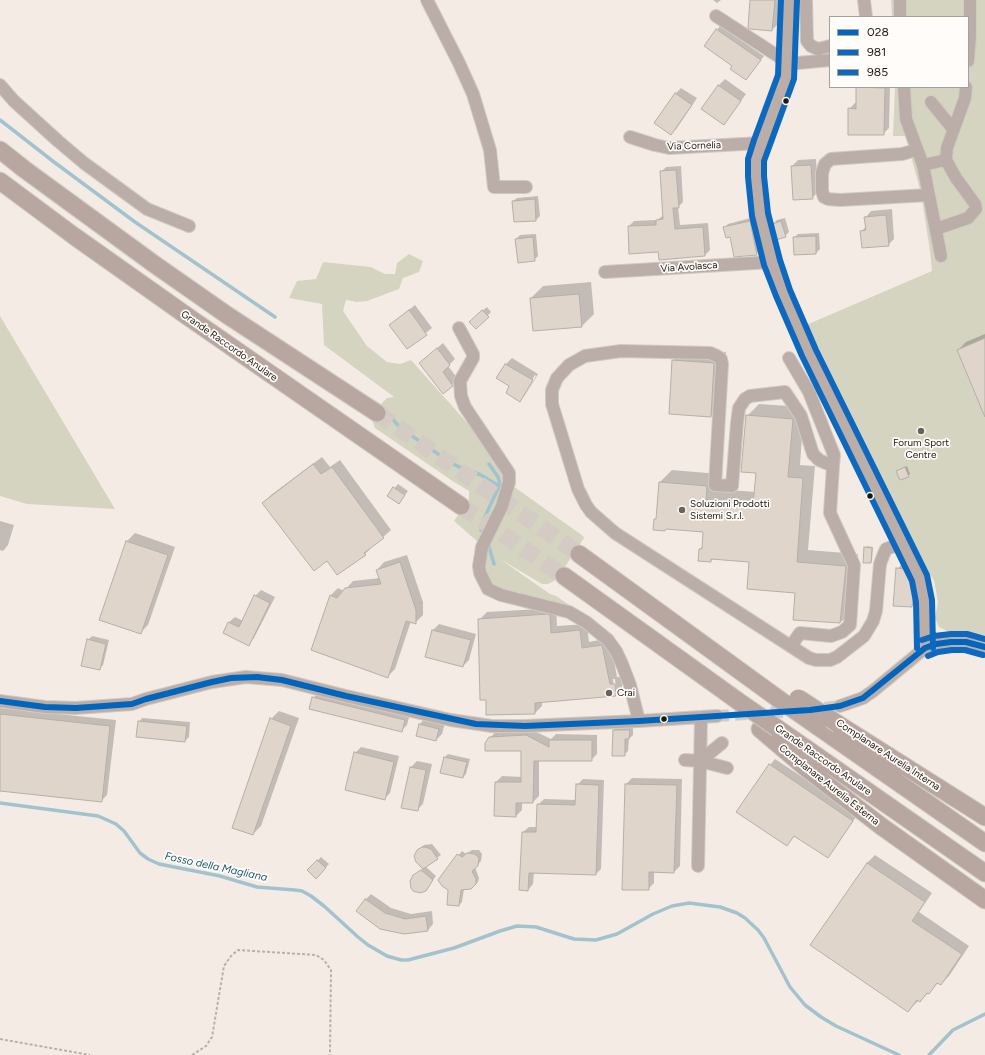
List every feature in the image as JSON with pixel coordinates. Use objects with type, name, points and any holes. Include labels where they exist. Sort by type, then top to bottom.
[{"type":"highway","points":[[0,150],[160,268],[227,315],[376,413]]},
{"type":"highway","name":"Grande Raccordo Anulare","points":[[0,181],[180,312],[461,506]]},
{"type":"highway","points":[[578,554],[780,700],[985,843]]},
{"type":"highway","name":"Complanare Aurelia Esterna","points":[[564,576],[680,660],[733,701],[760,729],[807,769],[875,822],[985,900]]},
{"type":"highway","name":"Complanare Aurelia Interna","points":[[727,662],[798,698],[985,817]]},
{"type":"highway","name":"Grande Raccordo Anulare","points":[[733,701],[777,728],[985,873]]},
{"type":"street","points":[[427,0],[446,35],[472,94],[490,150],[494,187],[526,186]]},
{"type":"street","points":[[789,0],[787,63],[784,84],[761,143],[756,166],[758,199],[772,262],[783,293],[816,366],[916,569],[922,586],[924,601],[925,648]]},
{"type":"street","points":[[806,0],[807,41],[811,46],[818,49],[829,46]]},
{"type":"street","points":[[864,0],[866,16]]},
{"type":"street","points":[[900,0],[900,16]]},
{"type":"street","points":[[969,48],[970,0]]},
{"type":"street","points":[[716,16],[787,63],[829,60]]},
{"type":"street","points":[[0,85],[14,100],[84,163],[147,209],[189,226]]},
{"type":"street","points":[[904,88],[906,119],[916,150],[923,165],[941,256]]},
{"type":"street","points":[[936,229],[968,218],[976,209],[975,204],[956,178],[946,160],[947,148],[965,98],[966,88]]},
{"type":"street","points":[[931,102],[954,129]]},
{"type":"street","name":"Via Cornelia","points":[[630,137],[655,146],[668,148],[761,143]]},
{"type":"street","points":[[916,150],[902,154],[831,159],[825,164],[822,173],[822,192],[824,197],[828,199],[840,200],[929,195]]},
{"type":"street","points":[[923,165],[946,160]]},
{"type":"street","name":"Via Avolasca","points":[[605,272],[772,262]]},
{"type":"street","points":[[459,328],[473,354],[473,358],[460,381],[461,396],[465,407],[509,473],[510,482],[502,506],[482,546],[479,566],[480,573],[488,589],[501,595],[569,612],[591,626],[608,640],[616,651],[622,664],[630,685],[639,721]]},
{"type":"street","points":[[833,466],[819,460],[813,454],[801,416],[786,392],[750,396],[745,399],[740,408],[737,423],[732,486],[715,485],[722,364],[721,359],[714,354],[621,351],[585,356],[574,361],[560,373],[552,390],[552,404],[578,489],[586,505],[596,517],[615,533],[809,658],[824,661],[837,657],[864,636],[873,621],[876,611],[880,564],[883,556],[886,549],[903,543]]},
{"type":"street","points":[[789,358],[809,392],[834,455],[830,513],[854,565],[850,625],[842,632],[830,636],[800,633],[791,646]]},
{"type":"street","points":[[800,375],[816,366]]},
{"type":"street","points":[[840,706],[858,700],[873,691],[925,648],[936,644],[951,642],[966,642],[985,647]]},
{"type":"street","points":[[0,701],[45,707],[76,708],[132,704],[212,682],[231,678],[257,677],[282,680],[346,696],[476,724],[525,726],[717,716]]},
{"type":"street","points":[[698,866],[701,717]]},
{"type":"street","points":[[700,760],[722,743]]},
{"type":"street","points":[[685,760],[700,760],[727,768]]},
{"type":"path","points":[[192,1055],[206,1046],[212,1037],[224,966],[231,956],[238,950],[316,955],[324,960],[331,970],[330,1055]]},
{"type":"path","points":[[0,1038],[90,1055]]},
{"type":"green space","name":"Forum Sport Centre","points":[[891,0],[985,0],[985,641],[953,634],[939,627],[935,618],[938,602],[934,580],[918,559],[903,523],[877,474],[806,325],[932,271],[921,193],[907,136],[893,136],[895,88],[969,88],[969,16],[892,16]]},
{"type":"green space","points":[[409,254],[423,261],[419,272],[403,278],[399,289],[367,301],[357,302],[346,300],[343,311],[367,346],[387,362],[400,364],[411,360],[470,426],[503,471],[503,490],[478,542],[454,521],[469,499],[469,491],[375,428],[372,420],[383,402],[387,398],[394,397],[324,345],[322,304],[289,298],[297,281],[316,279],[323,262],[371,267],[385,274],[395,274],[397,263]]},
{"type":"green space","points":[[0,316],[115,509],[27,504],[0,496]]},
{"type":"green space","points":[[513,486],[584,538],[561,573],[554,581],[548,584],[542,584],[500,559],[550,594],[556,596],[581,613],[542,599],[521,595],[520,592],[516,592],[516,594],[492,587],[483,567],[484,556]]},
{"type":"building","points":[[750,0],[775,0],[772,31],[748,28]]},
{"type":"building","points":[[716,29],[761,60],[746,80],[730,69],[732,66],[704,46]]},
{"type":"building","points":[[718,85],[741,101],[724,125],[701,109]]},
{"type":"building","points":[[856,88],[885,88],[884,135],[848,135],[848,108],[856,109]]},
{"type":"building","points":[[675,93],[692,105],[671,135],[654,123]]},
{"type":"building","points":[[811,165],[813,199],[793,200],[791,166]]},
{"type":"building","points":[[676,170],[679,208],[673,208],[675,229],[703,227],[705,256],[659,260],[658,252],[629,254],[628,226],[656,225],[656,220],[663,219],[660,171]]},
{"type":"building","points":[[535,199],[536,221],[514,222],[512,201]]},
{"type":"building","points":[[886,215],[889,246],[862,248],[860,231],[866,230],[864,217]]},
{"type":"building","points":[[750,221],[757,255],[734,257],[730,237],[726,238],[723,227]]},
{"type":"building","points":[[781,221],[786,237],[776,240],[772,224]]},
{"type":"building","points":[[816,236],[816,254],[794,255],[793,237]]},
{"type":"building","points":[[533,237],[535,261],[518,263],[515,239]]},
{"type":"building","points":[[579,294],[582,327],[533,331],[530,298]]},
{"type":"building","points":[[409,310],[427,335],[407,349],[389,325]]},
{"type":"building","points":[[482,310],[489,317],[476,329],[469,322]]},
{"type":"building","points":[[985,338],[985,417],[957,350]]},
{"type":"building","points":[[437,348],[450,365],[443,372],[453,386],[443,394],[419,363]]},
{"type":"building","points":[[672,360],[714,363],[711,417],[669,414]]},
{"type":"building","points":[[505,364],[533,380],[520,402],[506,393],[509,386],[496,378]]},
{"type":"building","points":[[746,415],[793,419],[788,477],[803,478],[797,562],[846,566],[840,623],[793,620],[795,593],[747,589],[749,562],[711,559],[711,562],[698,561],[699,549],[702,549],[703,532],[666,529],[665,531],[653,530],[654,519],[656,519],[659,482],[707,486],[706,501],[753,504],[756,473],[741,472]]},
{"type":"building","points":[[313,464],[321,474],[332,467],[384,538],[364,553],[366,555],[337,575],[327,561],[314,571],[262,503]]},
{"type":"building","points":[[905,467],[909,477],[900,480],[896,471]]},
{"type":"building","points":[[393,487],[405,495],[399,504],[387,496]]},
{"type":"building","points":[[126,541],[168,555],[141,634],[99,620]]},
{"type":"building","points":[[864,547],[872,548],[871,563],[863,563]]},
{"type":"building","points":[[400,562],[416,610],[416,624],[406,621],[388,678],[311,650],[330,595],[337,598],[345,588],[381,584],[376,570]]},
{"type":"building","points":[[896,568],[906,569],[912,579],[911,590],[914,590],[912,607],[893,606]]},
{"type":"building","points":[[254,595],[270,603],[249,646],[223,633],[228,622],[239,627]]},
{"type":"building","points":[[550,615],[551,633],[580,630],[582,648],[602,645],[610,684],[615,684],[616,696],[535,703],[535,714],[486,715],[486,700],[480,700],[478,619]]},
{"type":"building","points":[[432,630],[471,640],[463,667],[425,657]]},
{"type":"building","points":[[87,639],[106,644],[100,670],[81,666]]},
{"type":"building","points":[[312,697],[405,720],[402,732],[309,709]]},
{"type":"building","points":[[0,714],[110,726],[102,802],[0,791]]},
{"type":"building","points":[[270,718],[291,726],[253,835],[232,828]]},
{"type":"building","points":[[138,721],[187,726],[185,742],[136,737]]},
{"type":"building","points":[[419,724],[439,729],[436,741],[416,736]]},
{"type":"building","points":[[613,730],[630,730],[629,739],[625,739],[625,756],[612,756]]},
{"type":"building","points":[[526,735],[549,747],[549,740],[592,740],[592,761],[534,761],[533,803],[516,803],[516,817],[494,816],[495,782],[521,782],[521,751],[485,751],[485,743],[489,737]]},
{"type":"building","points":[[354,752],[394,762],[385,800],[345,790]]},
{"type":"building","points":[[444,757],[467,762],[463,778],[440,773]]},
{"type":"building","points":[[769,764],[853,821],[828,858],[794,836],[787,846],[736,812]]},
{"type":"building","points":[[410,767],[426,770],[418,811],[401,808]]},
{"type":"building","points":[[576,784],[599,785],[596,875],[529,873],[528,891],[519,890],[522,832],[536,832],[537,804],[575,805]]},
{"type":"building","points":[[625,784],[677,785],[674,873],[649,872],[649,890],[622,890]]},
{"type":"building","points":[[422,847],[431,849],[438,859],[423,869],[416,862],[414,856],[417,850]]},
{"type":"building","points":[[467,853],[475,854],[479,858],[478,866],[472,871],[476,879],[476,884],[471,889],[461,890],[459,906],[447,905],[448,890],[442,886],[438,880],[457,854],[462,857]]},
{"type":"building","points":[[317,860],[326,868],[316,879],[307,870]]},
{"type":"building","points":[[867,863],[925,902],[912,921],[962,954],[941,985],[937,983],[929,994],[927,993],[920,1002],[917,1000],[908,1012],[810,945]]},
{"type":"building","points":[[421,870],[433,880],[426,891],[420,893],[413,891],[410,881],[413,875]]},
{"type":"building","points":[[365,899],[385,913],[405,919],[426,916],[428,931],[404,934],[380,929],[356,911]]},
{"type":"waterway","points":[[0,120],[135,222],[275,317]]},
{"type":"waterway","name":"Grande Raccordo Anulare","points":[[390,415],[402,429],[444,458],[457,466],[481,475],[499,486]]},
{"type":"waterway","name":"Grande Raccordo Anulare","points":[[481,530],[484,519],[500,484],[498,477],[489,464]]},
{"type":"waterway","points":[[488,543],[494,564]]},
{"type":"waterway","name":"Fosso della Magliana","points":[[0,803],[98,816],[116,824],[124,831],[140,853],[159,864],[220,876],[257,887],[302,891],[324,906],[368,945],[387,956],[401,960],[408,960],[454,948],[517,926],[536,927],[574,939],[596,940],[617,934],[653,914],[672,906],[689,903],[720,907],[737,913],[758,930],[764,938],[790,987],[805,1005],[836,1026],[899,1055]]},
{"type":"waterway","name":"Fosso della Magliana","points":[[929,1055],[953,1030],[985,1014]]},
{"type":"tunnel","points":[[377,413],[579,554]]},
{"type":"tunnel","points":[[461,506],[564,576]]},
{"type":"tunnel","points":[[717,716],[810,710],[840,706]]},
{"type":"transit line","name":"981","points":[[781,0],[778,75],[748,159],[748,177],[752,216],[764,265],[802,356],[912,581],[916,602],[917,648]]},
{"type":"transit line","name":"985","points":[[797,0],[794,79],[764,161],[768,213],[780,260],[790,290],[816,350],[927,575],[932,600],[933,648]]},
{"type":"transit line","name":"985","points":[[922,640],[934,636],[951,634],[967,634],[985,639]]},
{"type":"transit line","name":"028","points":[[0,701],[45,707],[76,708],[132,704],[212,682],[231,678],[257,677],[282,680],[346,696],[476,724],[525,726],[639,721],[810,710],[840,706],[863,698],[925,648],[936,644],[951,642],[966,642],[985,647]]},
{"type":"transit line","name":"981","points":[[928,656],[938,652],[952,650],[965,650],[983,655]]},
{"type":"place","name":"Forum Sport Centre","points":[[921,431]]},
{"type":"place","name":"Soluzioni Prodotti Sistemi S.r.l.","points":[[682,510]]},
{"type":"place","name":"Crai","points":[[609,693]]}]
